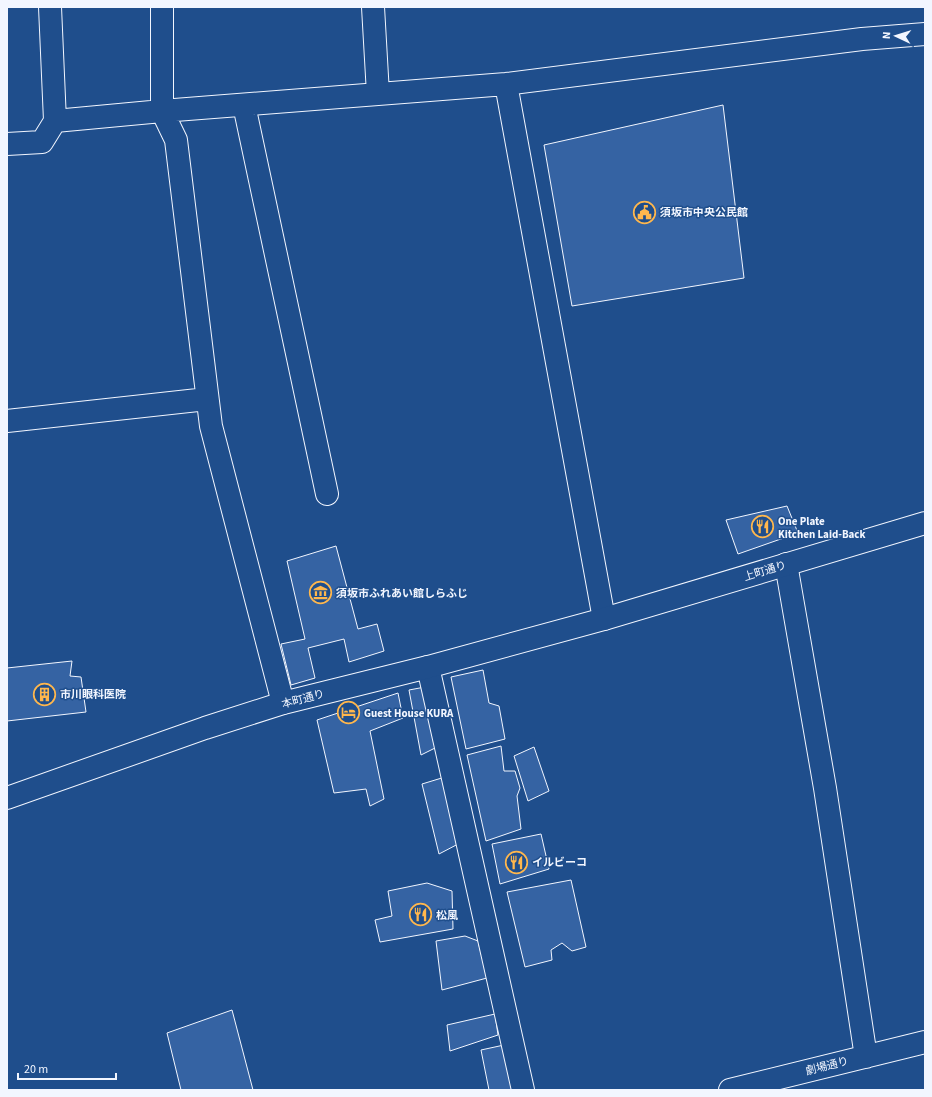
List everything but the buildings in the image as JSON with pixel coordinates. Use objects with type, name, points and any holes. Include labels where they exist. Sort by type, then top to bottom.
[{"type":"main road","points":[[7,144],[42,142],[55,121],[50,7]]},
{"type":"main road","points":[[162,7],[162,111],[176,140],[211,426],[283,703]]},
{"type":"main road","points":[[373,7],[378,94]]},
{"type":"main road","points":[[55,121],[162,111],[506,84],[862,39],[925,34]]},
{"type":"main road","points":[[506,84],[604,619]]},
{"type":"main road","points":[[244,105],[327,494]]},
{"type":"main road","points":[[7,421],[207,399]]},
{"type":"main road","name":"上町通り","points":[[604,619],[925,523]]},
{"type":"main road","points":[[786,564],[825,788],[866,1057]]},
{"type":"main road","name":"本町通り","points":[[7,798],[205,728],[283,703],[428,667],[604,619]]},
{"type":"main road","points":[[428,667],[523,1090]]},
{"type":"main road","name":"劇場通り","points":[[730,1090],[925,1042]]},
{"type":"place","name":"須坂市中央公民館","points":[[645,212]]},
{"type":"place","name":"One Plate Kitchen Laid-Back","points":[[762,527]]},
{"type":"place","name":"須坂市ふれあい館しらふじ","points":[[321,593]]},
{"type":"place","name":"市川眼科医院","points":[[45,694]]},
{"type":"place","name":"Guest House KURA","points":[[349,713]]},
{"type":"place","name":"イルビーコ","points":[[517,862]]},
{"type":"place","name":"松風","points":[[420,915]]}]
